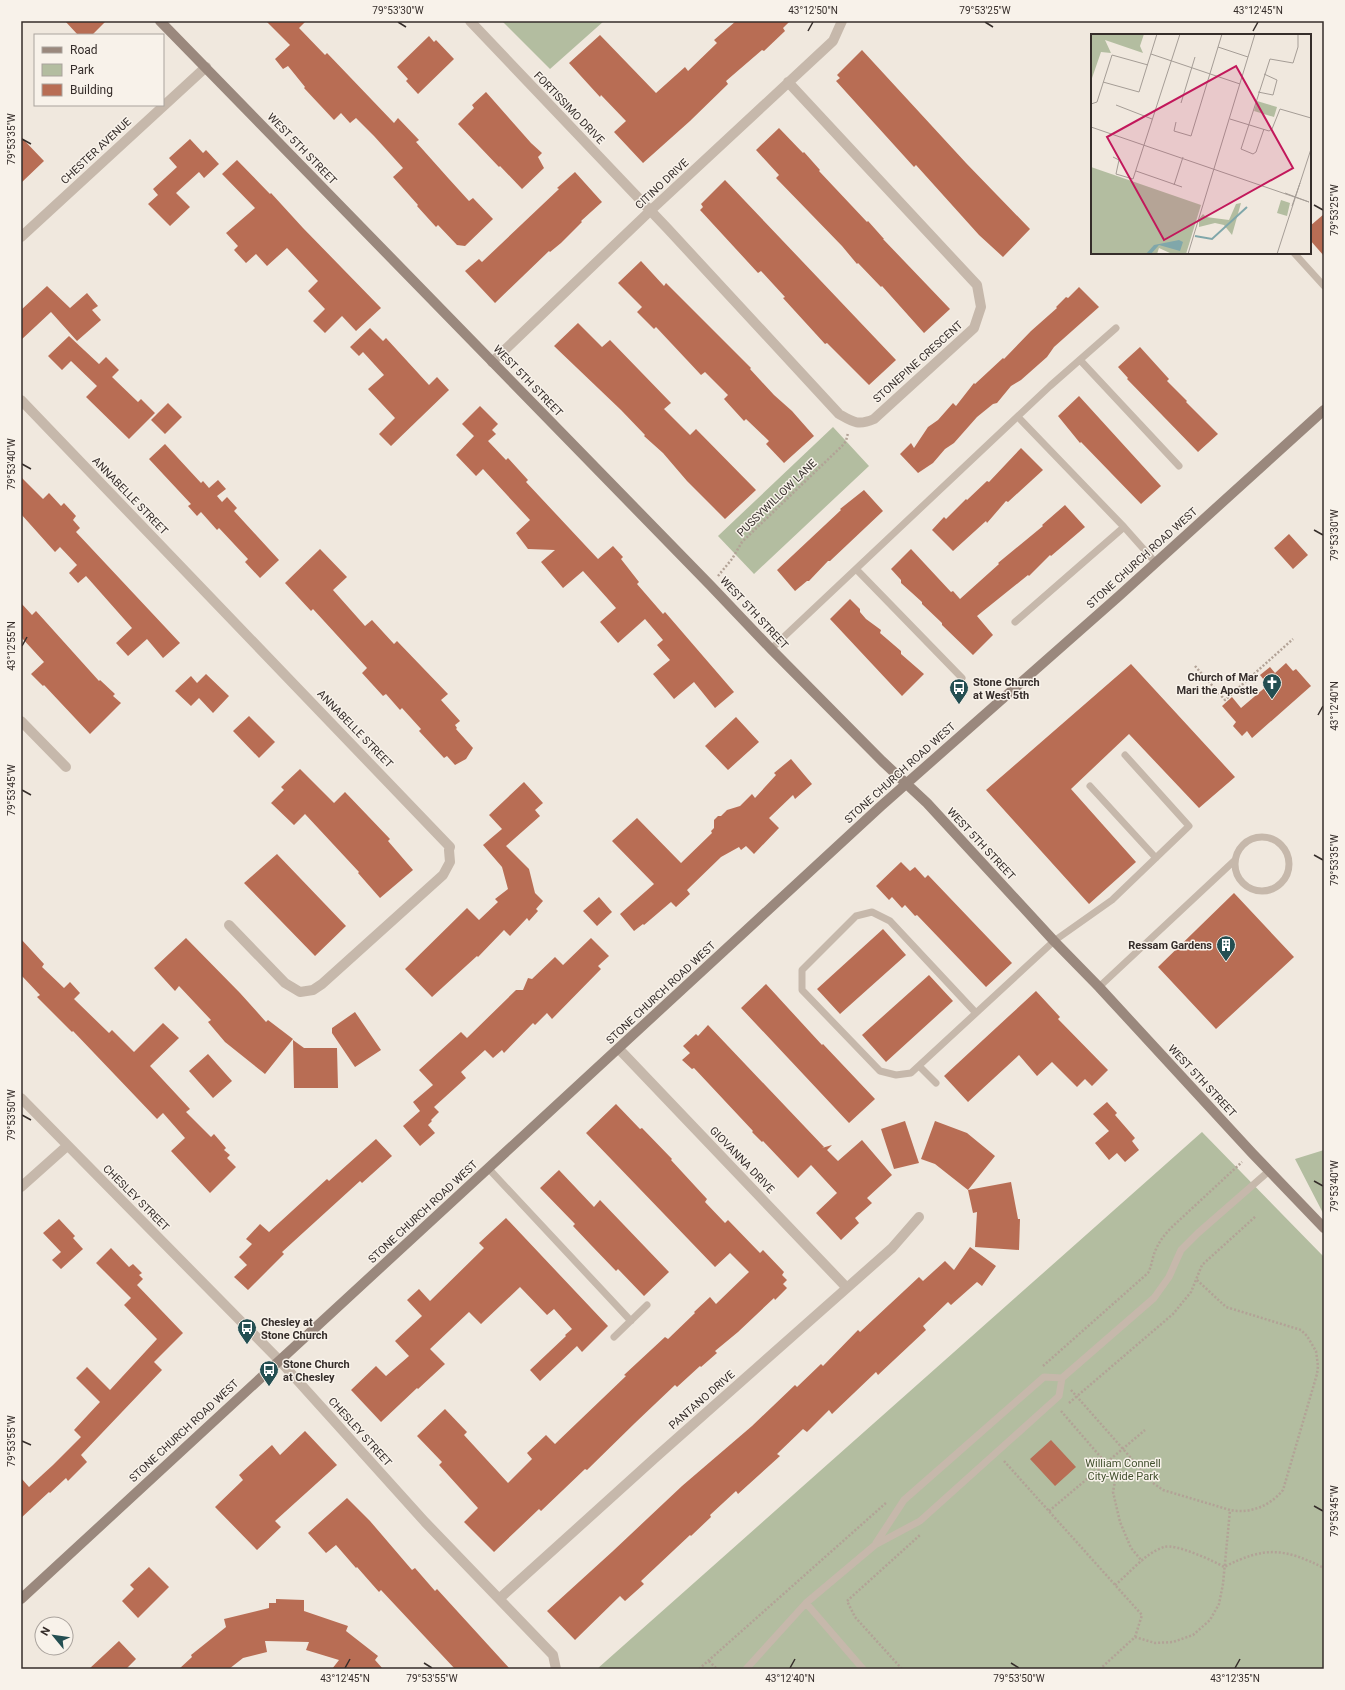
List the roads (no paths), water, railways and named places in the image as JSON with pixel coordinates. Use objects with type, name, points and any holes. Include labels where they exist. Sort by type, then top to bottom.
[{"type":"main road","name":"WEST 5TH STREET","points":[[160,21],[771,649],[906,784],[927,803],[1054,941],[1099,987],[1269,1171],[1324,1228]]},
{"type":"main road","name":"STONE CHURCH ROAD WEST","points":[[21,1600],[279,1360],[906,784],[1156,563],[1324,410]]},
{"type":"street","name":"FORTISSIMO DRIVE","points":[[470,21],[650,211]]},
{"type":"street","name":"CITINO DRIVE","points":[[492,362],[650,211],[833,41],[842,21]]},
{"type":"street","name":"CHESTER AVENUE","points":[[164,106],[206,67]]},
{"type":"street","name":"STONEPINE CRESCENT","points":[[650,211],[839,414],[852,421],[863,424],[874,419],[974,328],[981,307],[977,285],[788,82]]},
{"type":"street","name":"CHESTER AVENUE","points":[[21,237],[164,106]]},
{"type":"street","name":"ANNABELLE STREET","points":[[21,400],[450,848],[450,862],[442,875],[322,984],[313,990],[300,992],[285,983],[229,925]]},
{"type":"street","points":[[21,721],[66,767]]},
{"type":"street","name":"GIOVANNA DRIVE","points":[[619,1049],[847,1288]]},
{"type":"street","name":"CHESLEY STREET","points":[[21,1098],[279,1360],[425,1522],[553,1655],[556,1669]]},
{"type":"street","points":[[21,1187],[67,1146]]},
{"type":"street","name":"PANTANO DRIVE","points":[[500,1599],[656,1457],[900,1240],[919,1217]]},
{"type":"lane","points":[[1295,254],[1324,286]]},
{"type":"lane","points":[[771,649],[1018,417],[1116,328]]},
{"type":"lane","points":[[1080,360],[1179,466]]},
{"type":"lane","points":[[1018,417],[1124,527],[1156,563]]},
{"type":"lane","points":[[1015,622],[1124,527]]},
{"type":"lane","points":[[856,569],[962,678]]},
{"type":"lane","points":[[976,1013],[890,921],[872,912],[856,916],[802,970],[802,990],[880,1071],[896,1075],[911,1073],[919,1066],[1054,941],[1112,900],[1190,826],[1125,755]]},
{"type":"lane","points":[[1090,786],[1156,858]]},
{"type":"lane","points":[[1099,987],[1235,860],[1237,853],[1249,840],[1258,837],[1266,837],[1274,840],[1284,849],[1289,862],[1288,871],[1278,886],[1266,891],[1252,890],[1238,879],[1235,870],[1235,860]]},
{"type":"lane","points":[[919,1066],[936,1084]]},
{"type":"lane","points":[[488,1168],[631,1321]]},
{"type":"lane","points":[[746,1669],[806,1603],[875,1545],[920,1521],[1059,1396],[1062,1378],[1154,1298],[1169,1277],[1181,1250],[1198,1233],[1269,1171]]},
{"type":"lane","points":[[614,1338],[647,1305]]},
{"type":"lane","points":[[875,1545],[904,1500],[1044,1378],[1062,1378]]},
{"type":"lane","points":[[806,1603],[863,1669]]},
{"type":"place","name":"Church of Mar Mari the Apostle","points":[[1272,700]]},
{"type":"place","name":"Stone Church at West 5th","points":[[959,705]]},
{"type":"place","name":"Ressam Gardens","points":[[1226,962]]},
{"type":"place","name":"Chesley at Stone Church","points":[[247,1345]]},
{"type":"place","name":"Stone Church at Chesley","points":[[269,1387]]},
{"type":"park label","name":"William Connell City-Wide Park","points":[[1123,1469]]}]
